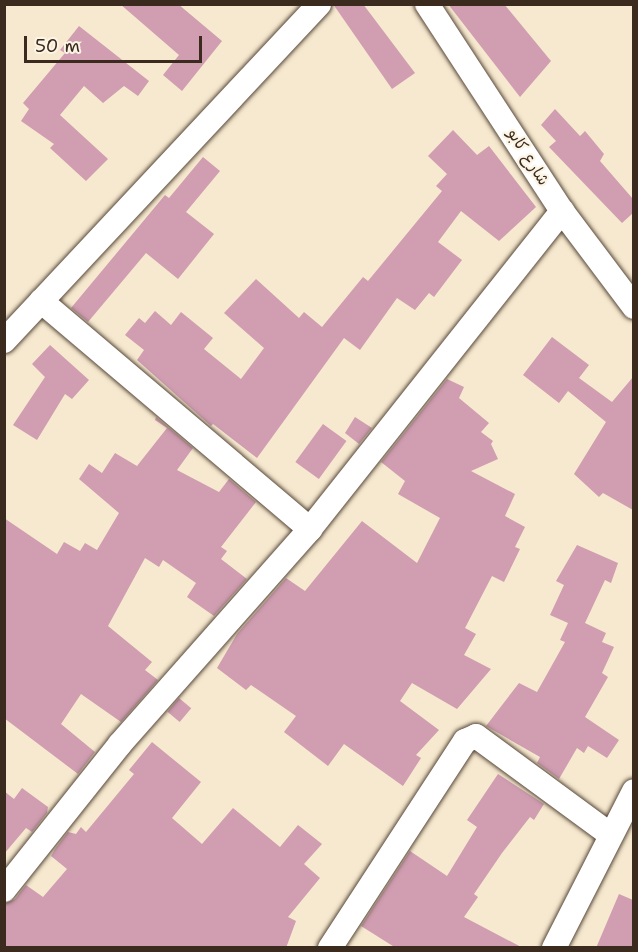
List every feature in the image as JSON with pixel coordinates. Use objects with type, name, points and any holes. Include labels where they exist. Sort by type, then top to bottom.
[{"type":"street","points":[[4,341],[319,4]]},
{"type":"street","name":"شارع كابو","points":[[427,4],[562,211],[633,307]]},
{"type":"street","points":[[4,890],[120,744],[310,529],[562,211]]},
{"type":"street","points":[[41,301],[310,529]]},
{"type":"street","points":[[330,948],[465,741],[476,736],[611,835]]},
{"type":"street","points":[[554,948],[633,791]]},
{"type":"building","points":[[120,4],[178,4],[222,41],[182,91],[163,75],[179,55]]},
{"type":"building","points":[[333,4],[363,4],[415,73],[392,89]]},
{"type":"building","points":[[448,4],[504,4],[551,61],[520,97]]},
{"type":"building","points":[[79,26],[149,81],[138,96],[124,86],[103,103],[84,86],[60,115],[108,159],[86,181],[50,148],[54,144],[21,121],[29,109],[23,103],[65,53],[60,50]]},
{"type":"building","points":[[555,109],[580,136],[585,131],[604,154],[600,161],[633,199],[633,213],[622,223],[549,147],[556,141],[541,125]]},
{"type":"building","points":[[453,130],[477,155],[489,146],[536,207],[499,241],[461,211],[438,242],[462,260],[434,297],[429,293],[415,310],[397,298],[360,350],[344,338],[257,458],[213,424],[211,426],[137,360],[144,350],[125,335],[139,318],[145,323],[155,311],[171,325],[181,312],[213,338],[204,349],[241,379],[264,348],[224,313],[256,279],[299,318],[304,312],[322,327],[363,277],[368,281],[442,191],[436,186],[447,174],[428,156]]},
{"type":"building","points":[[203,157],[220,171],[186,212],[214,234],[178,279],[146,253],[88,322],[71,308],[165,195],[169,198]]},
{"type":"building","points":[[552,337],[589,365],[579,378],[612,402],[633,377],[633,510],[603,493],[599,497],[574,474],[606,422],[568,391],[559,403],[523,375]]},
{"type":"building","points":[[50,345],[89,380],[72,399],[65,394],[37,440],[13,425],[45,377],[32,364]]},
{"type":"building","points":[[447,379],[464,387],[459,398],[489,423],[481,432],[493,441],[491,444],[498,459],[471,471],[515,494],[505,516],[525,527],[515,547],[520,549],[504,582],[492,576],[465,628],[476,634],[464,655],[491,669],[457,709],[412,683],[400,701],[439,730],[416,755],[421,758],[403,786],[344,744],[328,766],[284,732],[296,716],[251,685],[246,690],[217,668],[237,634],[286,578],[305,591],[362,521],[417,563],[440,518],[398,494],[405,481],[381,462]]},
{"type":"building","points":[[156,417],[193,448],[177,470],[219,492],[229,479],[256,502],[221,547],[227,551],[221,559],[247,579],[214,616],[187,597],[196,583],[163,560],[159,567],[145,558],[108,626],[152,662],[145,670],[158,680],[121,722],[81,694],[61,724],[95,752],[78,774],[4,718],[4,518],[57,554],[64,542],[80,551],[85,543],[97,550],[119,513],[79,479],[89,464],[102,473],[115,453],[137,466],[167,428],[155,420]]},
{"type":"building","points":[[355,417],[372,428],[359,444],[345,433]]},
{"type":"building","points":[[323,424],[346,441],[319,479],[295,462]]},
{"type":"building","points":[[577,545],[618,563],[611,583],[605,580],[585,623],[606,633],[602,642],[614,647],[602,673],[608,677],[585,717],[619,740],[607,758],[588,746],[584,753],[577,748],[559,779],[537,763],[540,757],[486,726],[519,683],[537,692],[565,642],[560,640],[568,623],[550,615],[564,585],[556,581]]},
{"type":"building","points":[[179,698],[191,708],[180,722],[167,712]]},
{"type":"building","points":[[152,742],[201,782],[172,818],[202,844],[233,808],[280,847],[298,825],[322,844],[304,864],[320,878],[288,917],[296,921],[286,948],[4,948],[4,904],[15,899],[26,885],[43,897],[67,869],[51,856],[55,849],[68,832],[76,834],[81,827],[86,832],[134,774],[129,770]]},
{"type":"building","points":[[498,774],[544,804],[534,820],[530,817],[502,853],[474,894],[478,897],[464,917],[523,948],[396,948],[361,926],[410,851],[447,876],[477,827],[467,820]]},
{"type":"building","points":[[22,788],[48,807],[47,813],[32,832],[26,828],[4,854],[4,791],[14,799]]},
{"type":"building","points":[[619,894],[633,900],[633,948],[596,948]]}]
